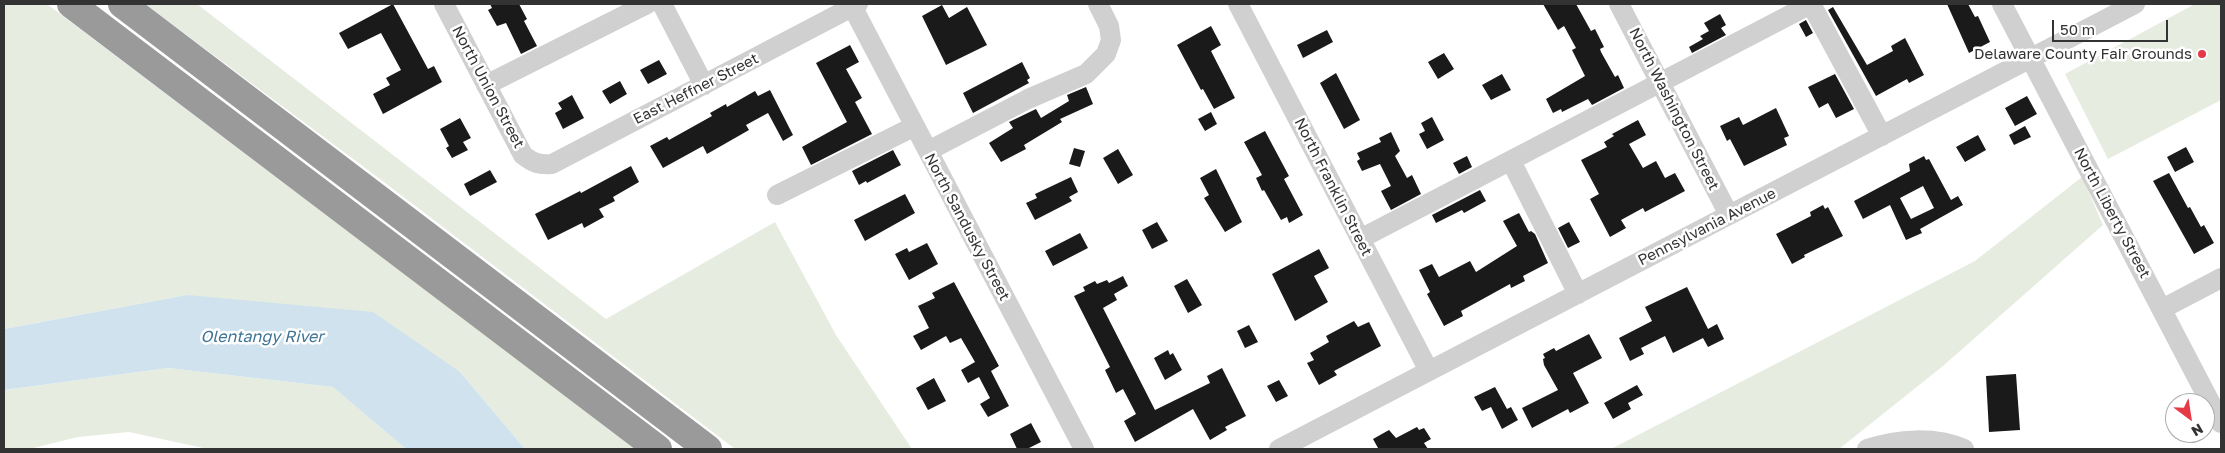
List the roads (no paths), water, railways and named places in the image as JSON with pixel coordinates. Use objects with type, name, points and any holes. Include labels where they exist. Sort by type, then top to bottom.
[{"type":"highway","points":[[71,4],[658,449]]},
{"type":"highway","points":[[122,4],[708,449]]},
{"type":"street","name":"North Union Street","points":[[444,4],[523,155],[538,164]]},
{"type":"street","points":[[486,86],[647,4]]},
{"type":"street","points":[[662,4],[704,85]]},
{"type":"street","points":[[928,151],[1028,99],[1086,74],[1106,54],[1111,40],[1109,26],[1098,4]]},
{"type":"street","name":"North Franklin Street","points":[[1238,4],[1429,371]]},
{"type":"street","name":"North Washington Street","points":[[1619,4],[1729,215]]},
{"type":"street","points":[[1360,239],[1811,4],[1882,136]]},
{"type":"street","name":"North Liberty Street","points":[[2002,4],[2221,423]]},
{"type":"street","name":"Pennsylvania Avenue","points":[[1279,449],[2135,4]]},
{"type":"street","name":"East Heffner Street","points":[[538,164],[552,164],[854,5]]},
{"type":"street","name":"North Sandusky Street","points":[[854,5],[1084,449]]},
{"type":"street","points":[[777,195],[915,126]]},
{"type":"street","points":[[1510,162],[1578,294]]},
{"type":"street","points":[[2162,309],[2221,278]]},
{"type":"street","points":[[1867,449],[1910,440],[1936,441],[1964,449]]},
{"type":"water","name":"Olentangy River","points":[[187,295],[373,312],[460,372],[525,449],[406,449],[333,387],[168,368],[4,390],[4,329]]},
{"type":"place","name":"Delaware County Fair Grounds","points":[[2202,54]]}]
